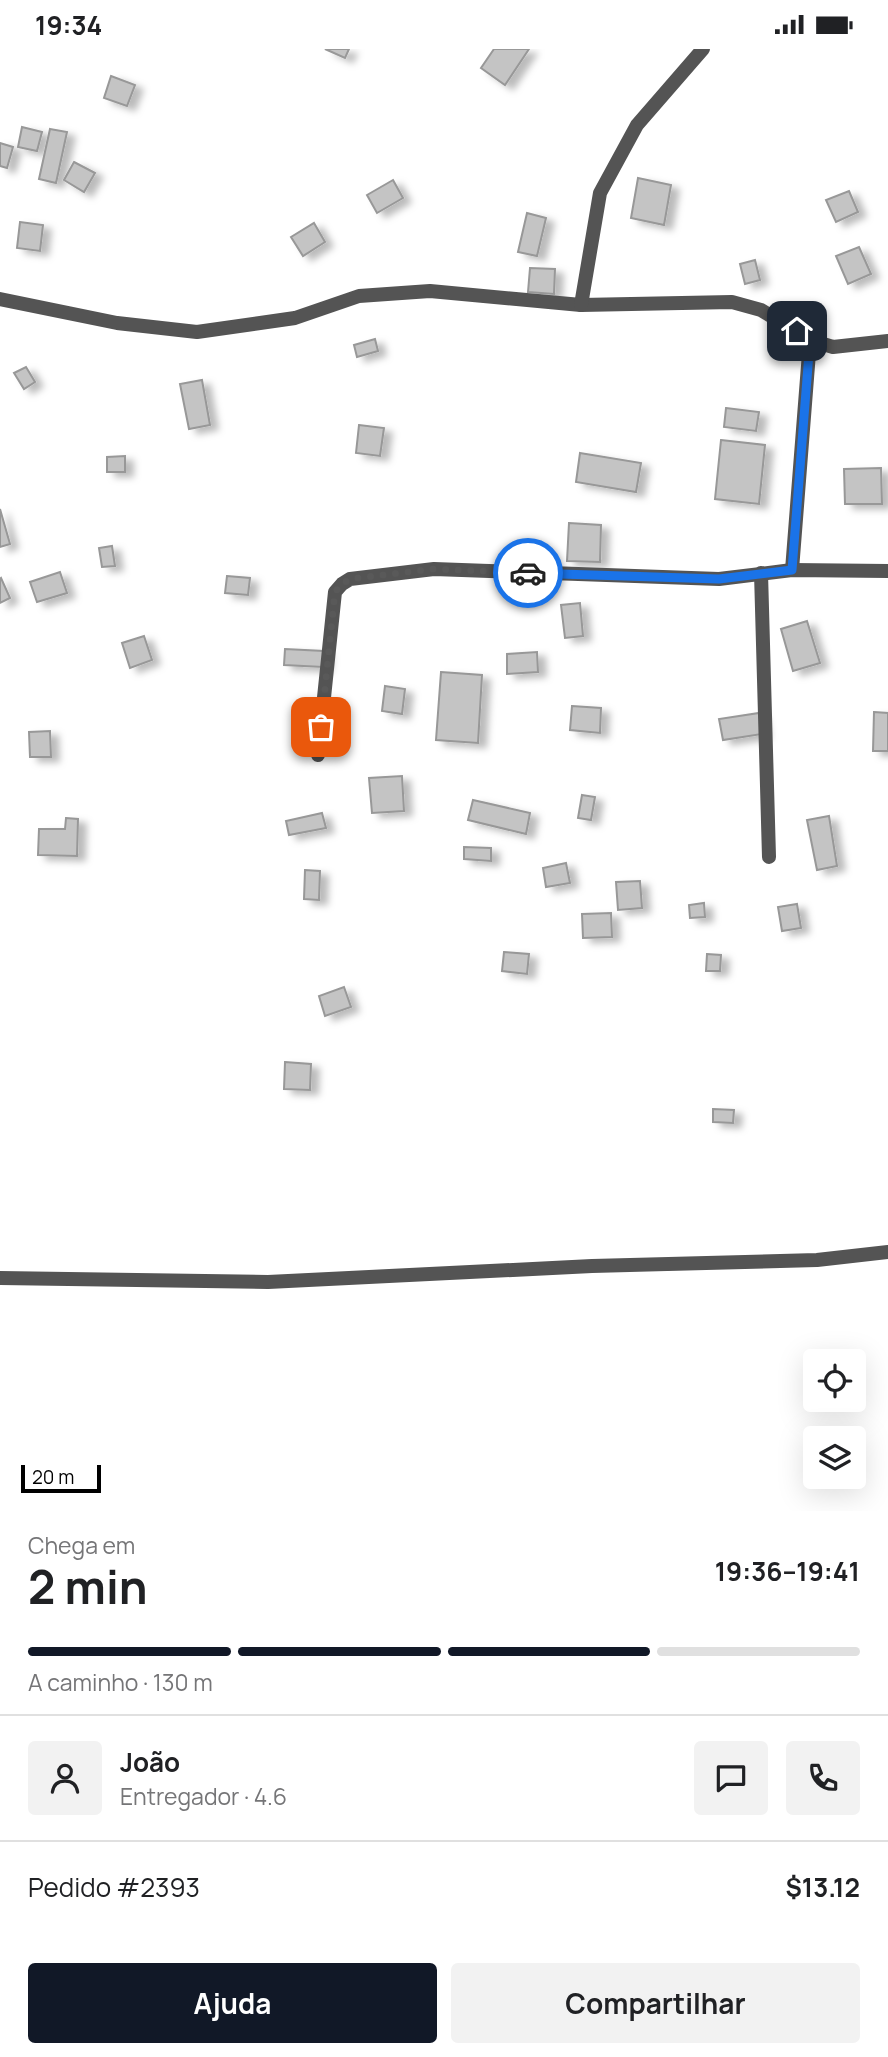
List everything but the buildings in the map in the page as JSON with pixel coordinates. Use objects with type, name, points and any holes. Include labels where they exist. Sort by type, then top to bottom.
[{"type":"street","points":[[581,306],[600,193],[638,125],[703,49]]},
{"type":"street","points":[[0,299],[117,323],[197,332],[295,318],[359,296],[407,292],[430,291],[581,306],[732,302],[761,310],[810,340],[833,347],[888,341]]},
{"type":"street","points":[[792,570],[810,340]]},
{"type":"street","points":[[318,754],[335,592],[350,579],[434,569],[719,579],[792,570],[888,571]]},
{"type":"street","points":[[761,573],[769,857]]},
{"type":"street","points":[[0,1278],[268,1282],[579,1266],[817,1260],[888,1252]]},
{"type":"way so far","points":[[321,727],[335,592],[342,584],[358,577],[434,569],[528,573]]},
{"type":"route","points":[[528,573],[719,579],[792,570],[810,340],[797,331]]}]
